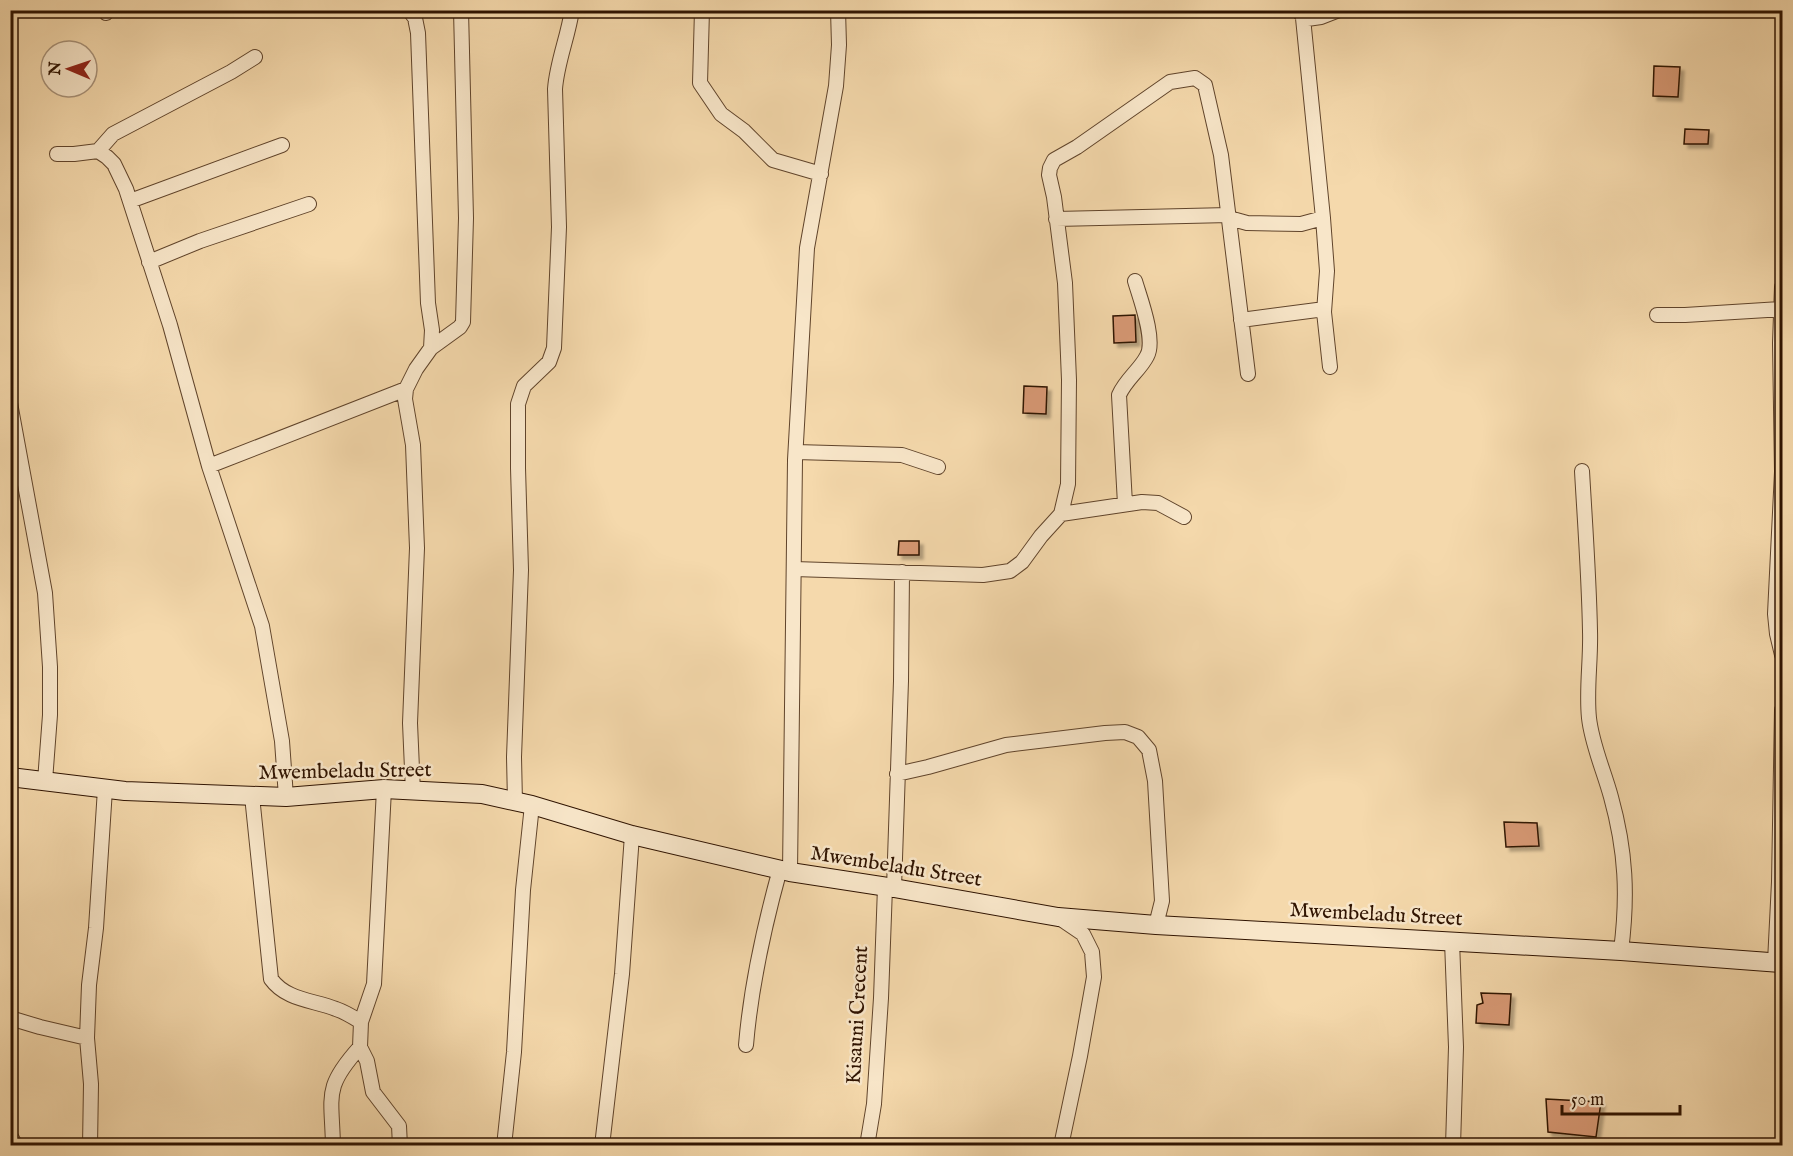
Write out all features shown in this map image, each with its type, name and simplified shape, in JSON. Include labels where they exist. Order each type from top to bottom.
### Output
[{"type":"street","points":[[409,10],[415,18],[418,33],[431,348]]},
{"type":"street","points":[[413,792],[410,723],[417,548],[413,446],[405,399],[406,389],[416,369],[431,348],[460,327],[464,314],[466,218],[461,10]]},
{"type":"street","points":[[504,1146],[514,1052],[523,890],[524,803],[514,757],[521,570],[518,404],[524,386],[549,362],[554,348],[559,227],[555,89],[557,70],[568,37],[572,10]]},
{"type":"street","points":[[702,10],[700,82],[721,114],[744,131],[773,160],[820,174]]},
{"type":"street","points":[[746,1045],[753,983],[770,904],[785,871],[796,453],[807,249],[836,86],[839,45],[838,10]]},
{"type":"street","points":[[1330,367],[1324,312],[1326,271],[1323,218],[1300,14],[1313,19],[1339,10]]},
{"type":"street","points":[[98,151],[113,134],[255,57]]},
{"type":"street","points":[[794,569],[983,575],[1010,571],[1031,552],[1041,536],[1061,514],[1068,484],[1069,380],[1065,283],[1049,175],[1054,160],[1077,147],[1170,82],[1195,78],[1205,85],[1221,155],[1248,374]]},
{"type":"street","points":[[130,201],[282,146]]},
{"type":"street","points":[[57,154],[98,151],[114,164],[130,201],[170,325],[209,466],[262,626],[282,741],[286,797]]},
{"type":"street","points":[[150,262],[200,241],[309,204]]},
{"type":"street","points":[[1056,219],[1229,217],[1247,223],[1301,224],[1323,218]]},
{"type":"street","points":[[1125,504],[1119,395],[1123,384],[1148,356],[1150,348],[1144,310],[1135,281]]},
{"type":"street","points":[[1782,287],[1781,524],[1775,614],[1782,655]]},
{"type":"street","points":[[1657,315],[1782,309]]},
{"type":"street","points":[[1241,320],[1317,310],[1324,312]]},
{"type":"street","points":[[209,466],[406,389]]},
{"type":"street","points":[[10,403],[45,593],[50,667],[50,715],[45,781]]},
{"type":"street","points":[[796,453],[902,455],[938,467]]},
{"type":"street","points":[[1582,471],[1589,597],[1589,719],[1622,837],[1625,918],[1621,951]]},
{"type":"street","points":[[1061,514],[1142,501],[1158,503],[1184,517]]},
{"type":"street","name":"Kisauni Crecent","points":[[867,1146],[874,1104],[897,774],[902,572]]},
{"type":"street","points":[[1779,962],[1782,710]]},
{"type":"street","points":[[897,774],[1006,745],[1105,733],[1125,732],[1138,737],[1149,750],[1155,781],[1162,901],[1156,925]]},
{"type":"street","name":"Mwembeladu Street","points":[[10,777],[125,791],[252,796],[286,797],[384,789],[482,794],[524,803],[632,835],[785,871],[1058,917],[1156,925],[1779,962]]},
{"type":"street","points":[[90,1146],[91,1084],[87,1038],[89,985],[96,928],[105,789]]},
{"type":"street","points":[[384,789],[374,984],[361,1022],[360,1047],[367,1061],[374,1092],[399,1126],[400,1146]]},
{"type":"street","points":[[252,796],[271,979],[277,987],[289,994],[334,1008],[361,1022]]},
{"type":"street","points":[[602,1146],[622,974],[632,835]]},
{"type":"street","points":[[1058,917],[1083,934],[1092,952],[1094,977],[1080,1056],[1060,1146]]},
{"type":"street","points":[[1452,941],[1456,1047],[1453,1146]]},
{"type":"street","points":[[10,1018],[87,1038]]},
{"type":"street","points":[[333,1146],[330,1106],[332,1088],[341,1068],[360,1047]]},
{"type":"street","points":[[10,1135],[16,1146]]},
{"type":"building","points":[[1654,66],[1680,67],[1678,97],[1653,96]]},
{"type":"building","points":[[1685,129],[1709,130],[1708,144],[1684,144]]},
{"type":"building","points":[[1135,315],[1136,342],[1114,343],[1113,316]]},
{"type":"building","points":[[1024,386],[1047,387],[1046,414],[1023,413]]},
{"type":"building","points":[[899,541],[919,541],[919,555],[898,555]]},
{"type":"building","points":[[1504,822],[1537,823],[1539,846],[1506,847]]},
{"type":"building","points":[[1481,993],[1511,994],[1509,1025],[1476,1023],[1477,1005],[1483,1003]]},
{"type":"building","points":[[1546,1099],[1601,1102],[1596,1137],[1548,1132]]}]
